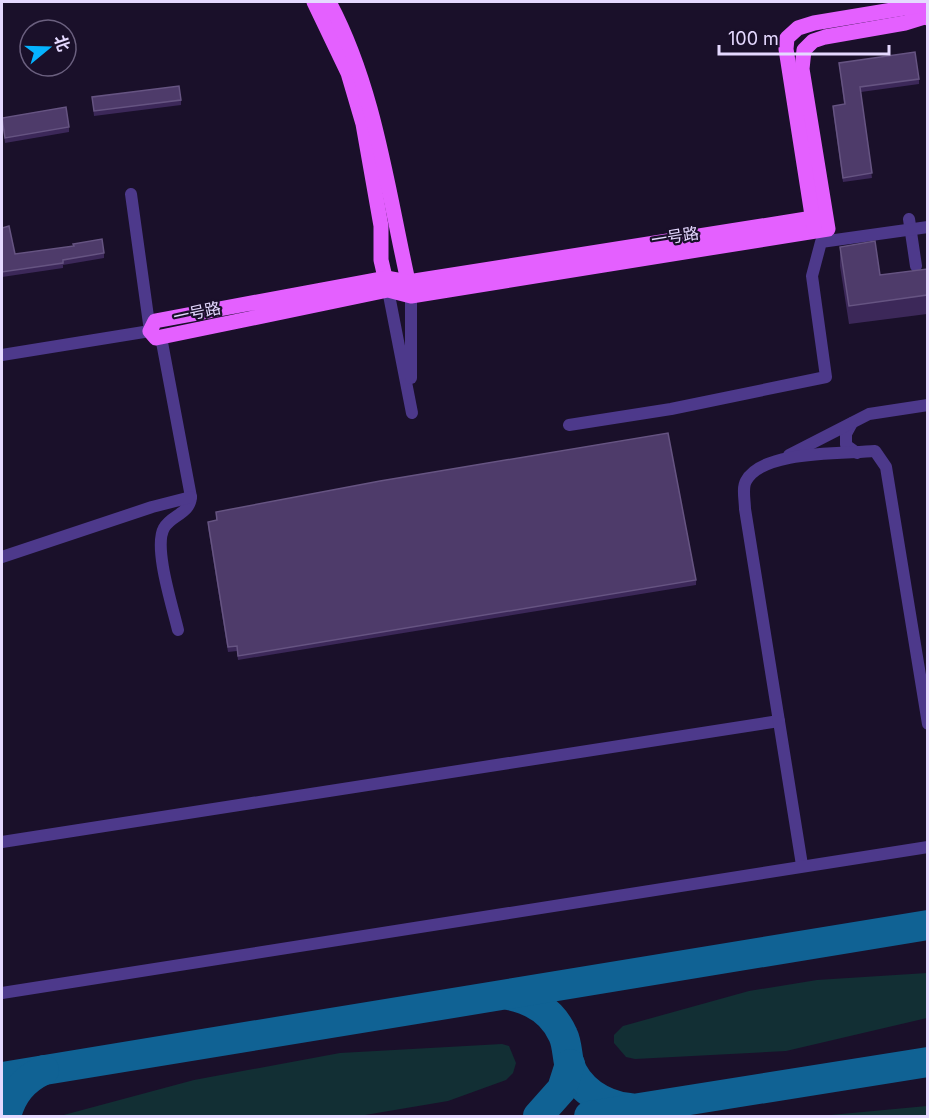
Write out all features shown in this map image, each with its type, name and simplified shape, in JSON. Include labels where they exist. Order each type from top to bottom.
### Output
[{"type":"main road","points":[[314,2],[348,73],[363,124],[381,226],[381,260],[387,284]]},
{"type":"main road","points":[[329,2],[339,19],[368,100],[410,289]]},
{"type":"main road","points":[[926,3],[927,17],[825,37],[813,41],[804,50],[802,69],[820,224],[786,49],[787,38],[798,28],[814,23],[926,3]]},
{"type":"main road","name":"一号路","points":[[156,334],[387,284],[410,289],[820,224]]},
{"type":"street","points":[[131,194],[156,334],[191,497],[188,507],[165,526],[160,541],[178,630]]},
{"type":"street","points":[[569,424],[671,409],[826,377],[812,276],[821,242],[910,224],[927,228]]},
{"type":"street","points":[[910,224],[916,266]]},
{"type":"street","points":[[387,284],[412,413],[410,289]]},
{"type":"street","points":[[2,355],[156,334]]},
{"type":"street","points":[[802,865],[745,509],[744,483],[755,469],[870,414],[927,405]]},
{"type":"street","points":[[852,423],[846,434],[846,445],[857,453]]},
{"type":"street","points":[[782,458],[875,451],[886,467],[927,724]]},
{"type":"street","points":[[2,557],[152,507],[191,497]]},
{"type":"street","points":[[2,842],[779,721]]},
{"type":"street","points":[[2,993],[927,847]]},
{"type":"green space","points":[[927,973],[927,1018],[786,1051],[635,1059],[626,1057],[614,1043],[614,1035],[623,1026],[749,991],[817,980]]},
{"type":"green space","points":[[502,1044],[509,1046],[516,1063],[513,1073],[506,1080],[448,1101],[359,1116],[60,1116],[194,1080],[340,1053]]},
{"type":"green space","points":[[927,1106],[927,1116],[820,1116]]},
{"type":"building","points":[[915,52],[919,79],[860,87],[872,173],[843,178],[833,106],[845,104],[839,63]]},
{"type":"building","points":[[179,86],[181,100],[94,111],[92,97]]},
{"type":"building","points":[[66,107],[69,127],[5,138],[2,118]]},
{"type":"building","points":[[9,226],[15,254],[74,246],[73,244],[102,239],[104,253],[63,260],[63,263],[2,272],[2,228]]},
{"type":"building","points":[[875,241],[880,275],[927,269],[927,295],[849,306],[840,247]]},
{"type":"building","points":[[668,433],[696,580],[238,656],[237,646],[228,647],[208,522],[217,520],[216,512],[380,481]]},
{"type":"taxiway","points":[[2,1077],[928,925]]},
{"type":"taxiway","points":[[509,995],[534,1004],[554,1020],[564,1038],[573,1072],[585,1088],[601,1099],[629,1108]]},
{"type":"taxiway","points":[[589,1116],[928,1062]]},
{"type":"taxiway","points":[[538,1116],[562,1089],[570,1064]]},
{"type":"taxiway","points":[[6,1116],[19,1088],[44,1070]]}]
